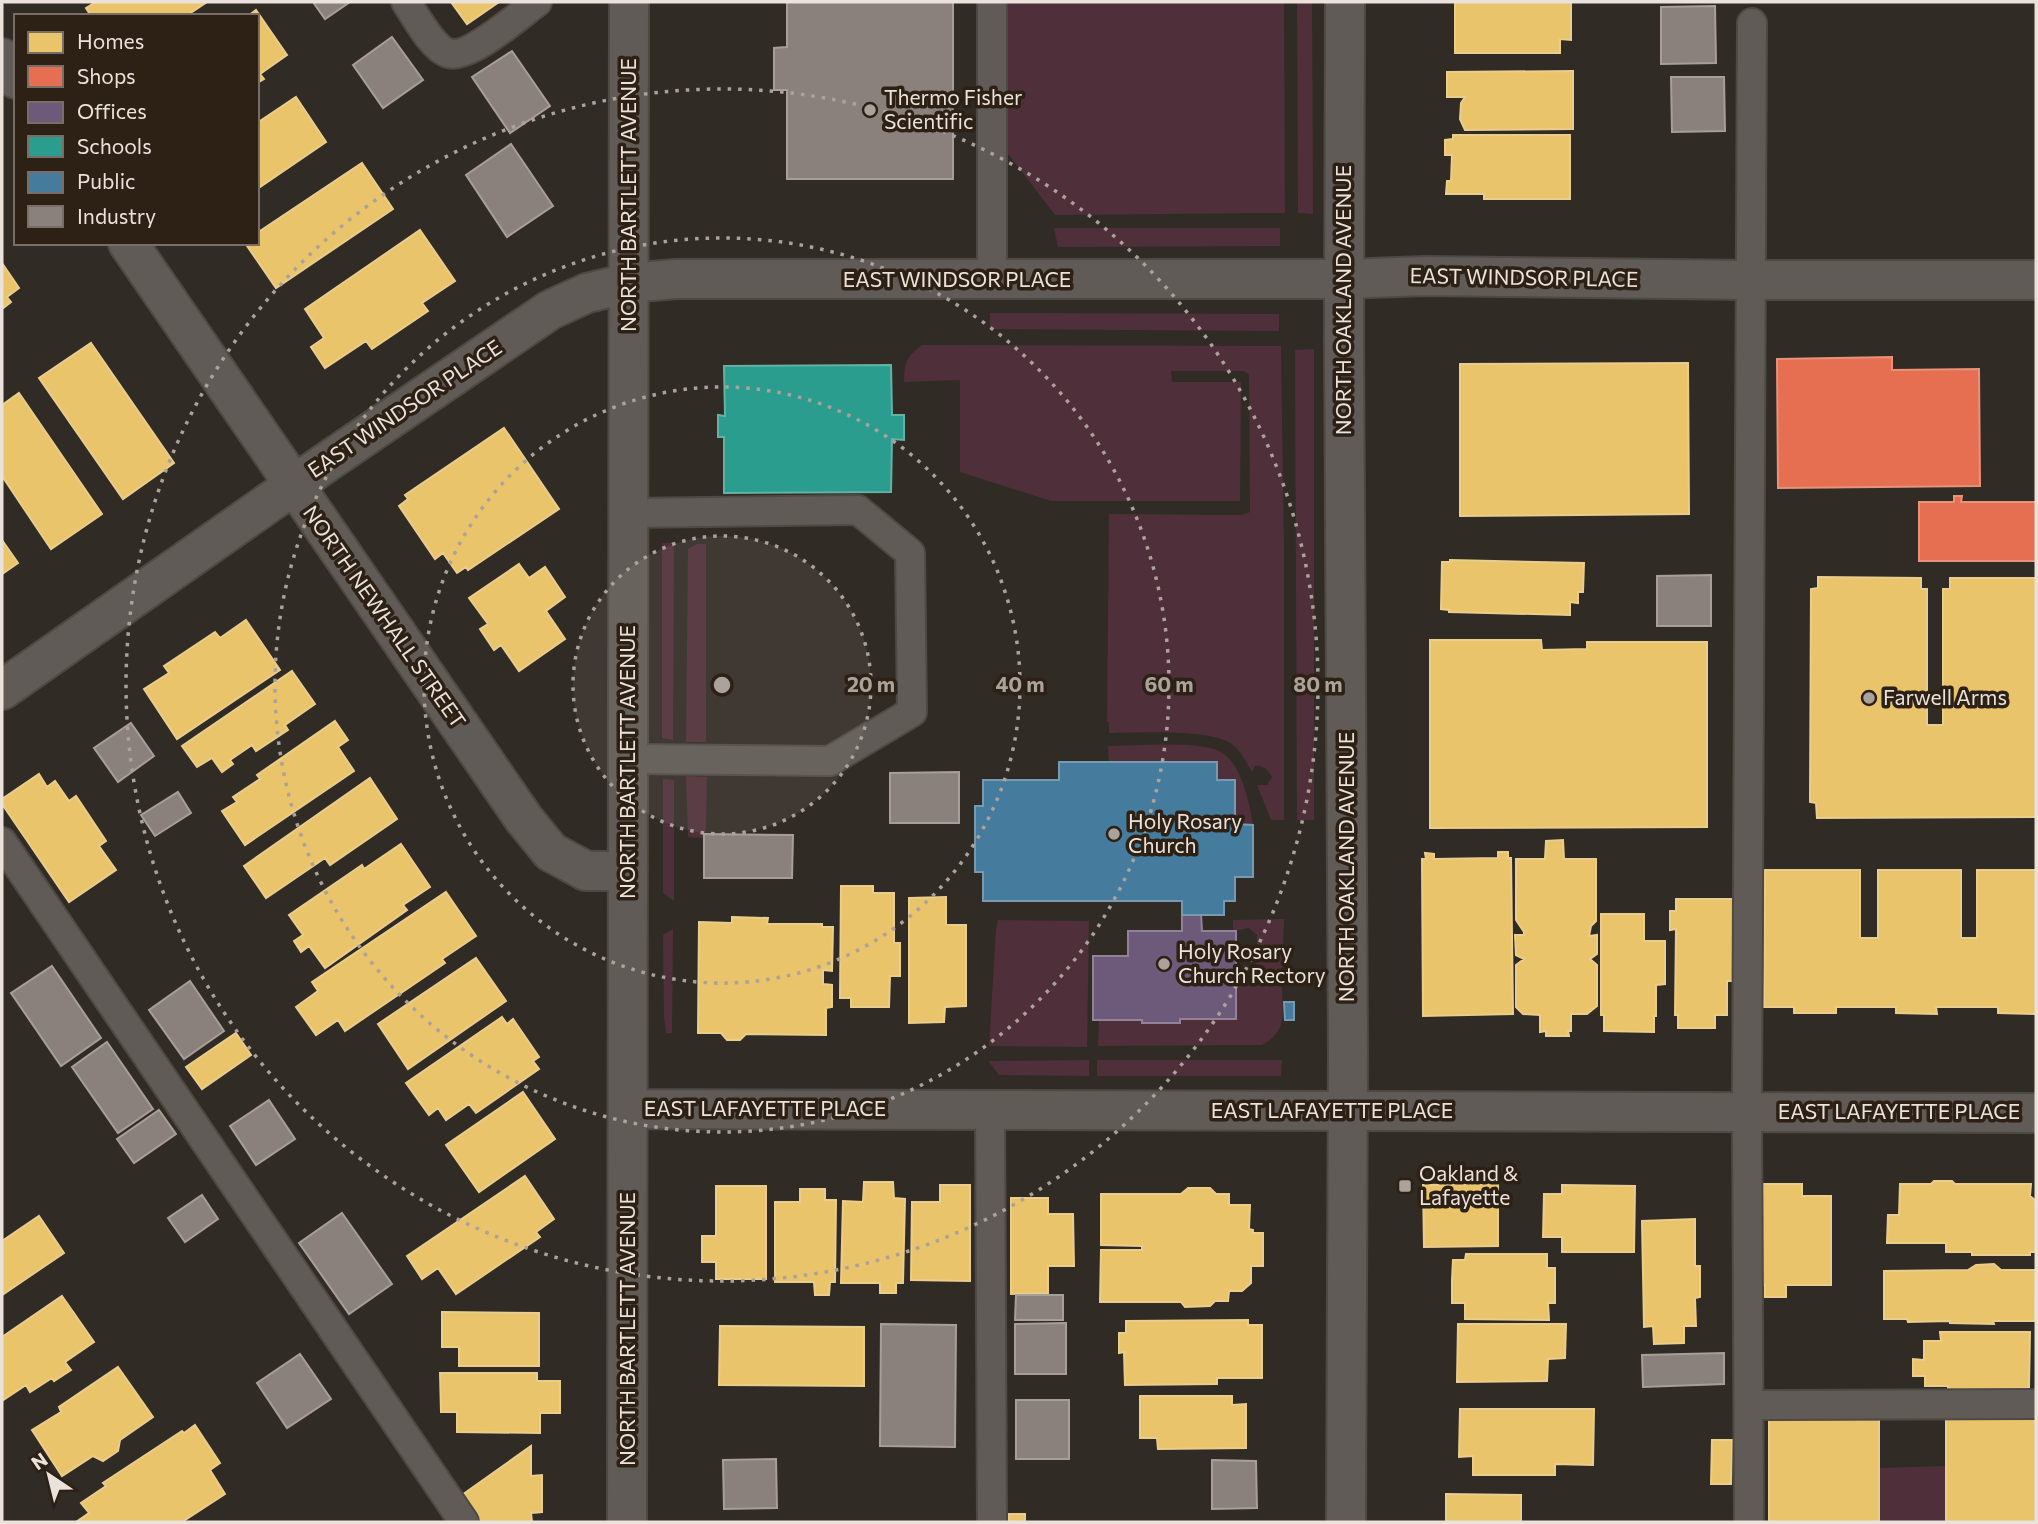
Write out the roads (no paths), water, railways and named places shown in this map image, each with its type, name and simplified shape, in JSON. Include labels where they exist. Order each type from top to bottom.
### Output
[{"type":"street","name":"NORTH BARTLETT AVENUE","points":[[627,1522],[629,2]]},
{"type":"street","name":"NORTH OAKLAND AVENUE","points":[[1345,2],[1343,279],[1348,1111],[1346,1522]]},
{"type":"street","points":[[2,58],[14,76]]},
{"type":"street","name":"NORTH NEWHALL STREET","points":[[129,245],[524,819],[551,852],[586,871],[628,871]]},
{"type":"street","name":"EAST WINDSOR PLACE","points":[[2,690],[293,485],[550,310],[587,293],[629,283],[676,279],[1343,279],[1425,276],[2036,280]]},
{"type":"street","name":"EAST LAFAYETTE PLACE","points":[[628,1110],[2036,1113]]},
{"type":"lane","points":[[406,2],[437,45],[448,53],[461,53],[479,44],[537,2]]},
{"type":"lane","points":[[992,2],[992,280]]},
{"type":"lane","points":[[1749,1522],[1747,1112],[1752,23]]},
{"type":"lane","points":[[628,759],[830,761],[912,712],[910,553],[858,510],[629,513]]},
{"type":"lane","points":[[2,842],[464,1522]]},
{"type":"lane","points":[[990,1110],[992,1522]]},
{"type":"lane","points":[[1750,1405],[2036,1404]]},
{"type":"place","name":"Thermo Fisher Scientific","points":[[870,110]]},
{"type":"place","name":"Farwell Arms","points":[[1869,698]]},
{"type":"place","name":"Holy Rosary Church","points":[[1114,834]]},
{"type":"place","name":"Holy Rosary Church Rectory","points":[[1164,964]]},
{"type":"place","name":"Oakland & Lafayette","points":[[1405,1186]]}]
